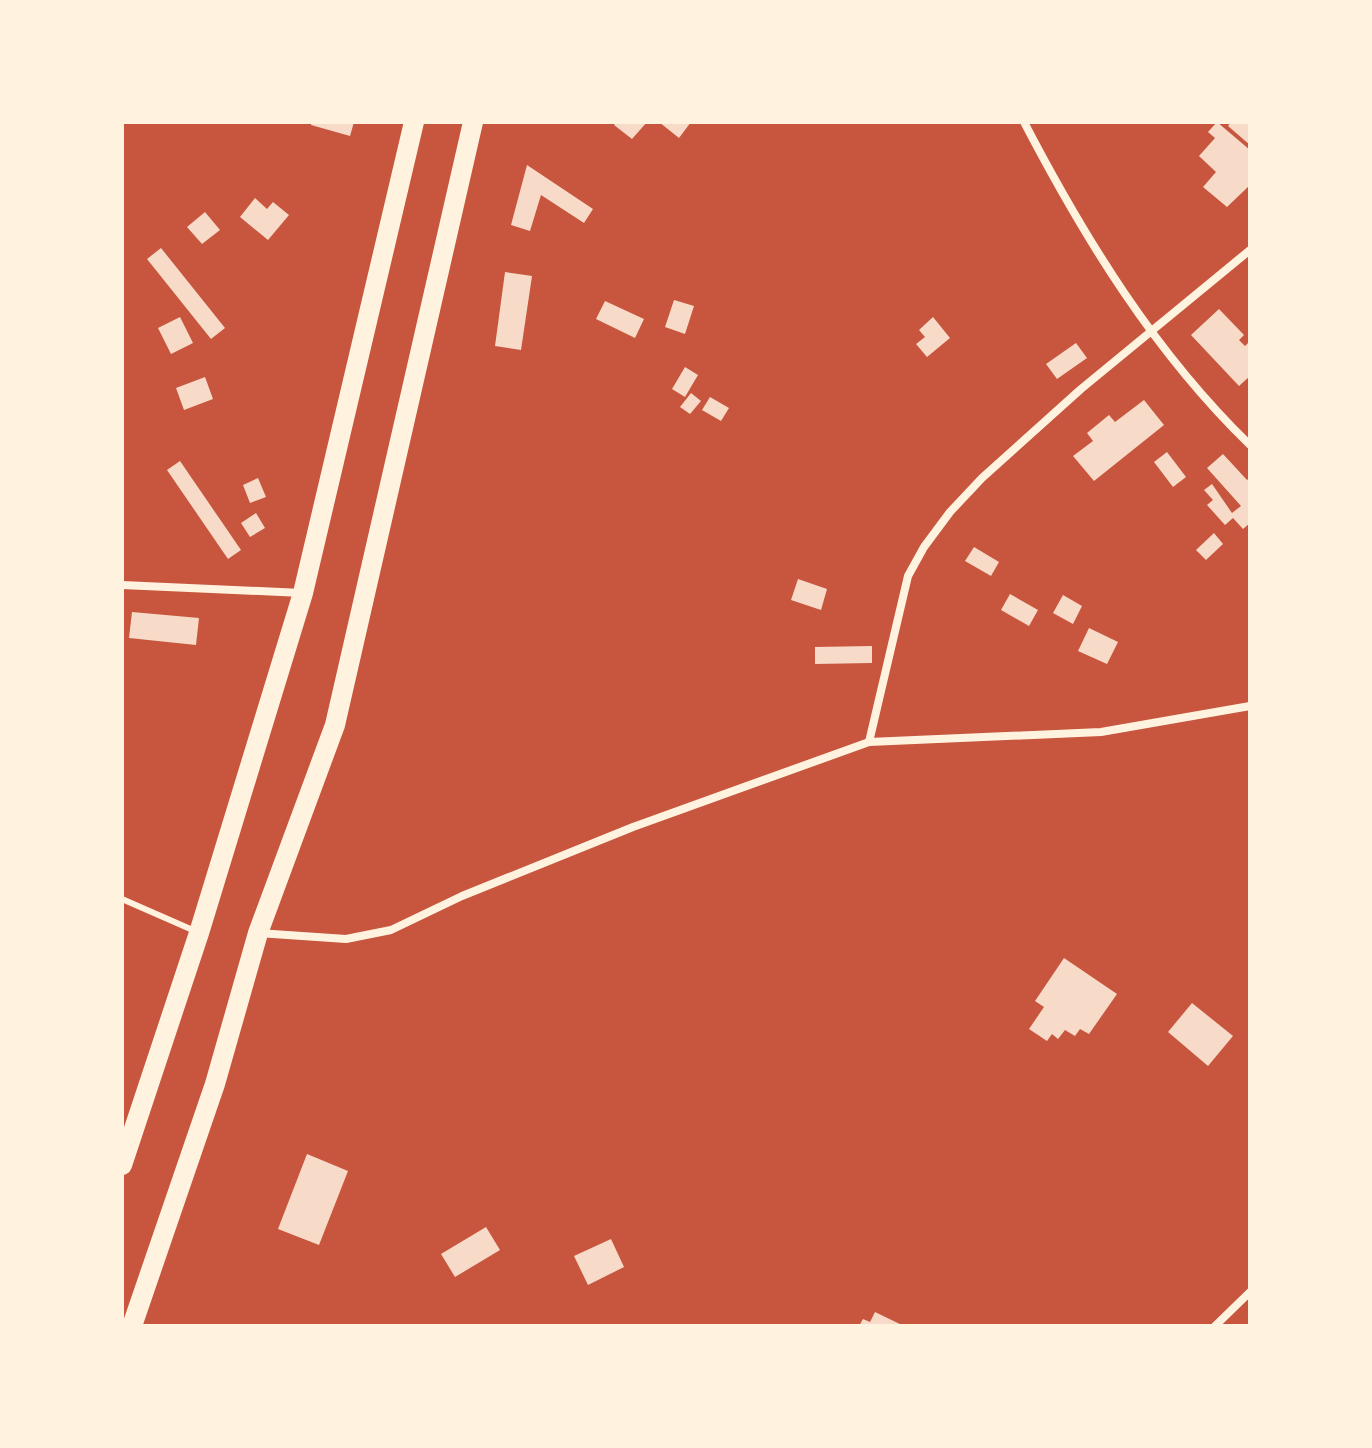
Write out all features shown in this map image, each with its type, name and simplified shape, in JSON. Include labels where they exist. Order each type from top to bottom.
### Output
[{"type":"highway","points":[[122,1165],[199,933],[303,593],[414,122]]},
{"type":"highway","points":[[132,1326],[215,1084],[258,933],[335,725],[473,122]]},
{"type":"street","points":[[1024,122],[1050,172],[1149,333],[1212,408],[1250,445]]},
{"type":"street","points":[[869,742],[908,576],[924,547],[982,478],[1250,250]]},
{"type":"street","points":[[122,585],[303,593]]},
{"type":"street","points":[[258,933],[346,939],[391,930],[462,896],[633,827],[869,742],[1101,732],[1250,706]]},
{"type":"street","points":[[1215,1326],[1250,1292]]},
{"type":"lane","points":[[122,899],[199,933]]},
{"type":"building","points":[[312,122],[354,122],[350,136],[311,125]]},
{"type":"building","points":[[617,122],[647,122],[632,139],[614,125]]},
{"type":"building","points":[[659,122],[691,122],[679,138]]},
{"type":"building","points":[[1217,122],[1250,150],[1250,185],[1227,207],[1203,187],[1216,172],[1199,156],[1215,138],[1208,132]]},
{"type":"building","points":[[1231,122],[1250,122],[1250,145],[1228,126]]},
{"type":"building","points":[[527,165],[593,209],[584,223],[541,195],[530,231],[511,225]]},
{"type":"building","points":[[255,198],[267,209],[273,202],[289,215],[268,240],[240,217]]},
{"type":"building","points":[[205,212],[220,230],[202,244],[187,227]]},
{"type":"building","points":[[161,248],[225,328],[211,339],[147,259]]},
{"type":"building","points":[[505,272],[532,276],[521,350],[495,346]]},
{"type":"building","points":[[674,300],[694,306],[685,334],[665,327]]},
{"type":"building","points":[[605,301],[644,319],[635,338],[596,319]]},
{"type":"building","points":[[1219,309],[1244,335],[1239,340],[1245,346],[1250,341],[1250,376],[1239,386],[1191,335]]},
{"type":"building","points":[[180,317],[193,343],[171,354],[158,328]]},
{"type":"building","points":[[933,317],[950,338],[927,357],[916,344],[925,337],[919,330]]},
{"type":"building","points":[[1076,343],[1087,358],[1057,379],[1046,364]]},
{"type":"building","points":[[685,367],[698,375],[685,397],[672,389]]},
{"type":"building","points":[[205,377],[213,399],[184,410],[176,388]]},
{"type":"building","points":[[691,393],[701,401],[690,414],[680,407]]},
{"type":"building","points":[[710,397],[729,408],[721,421],[702,410]]},
{"type":"building","points":[[1144,400],[1164,425],[1094,481],[1073,456],[1093,441],[1087,433],[1109,415],[1115,422]]},
{"type":"building","points":[[1167,452],[1186,477],[1173,487],[1154,462]]},
{"type":"building","points":[[1223,454],[1247,480],[1250,477],[1250,523],[1243,529],[1233,518],[1225,525],[1207,505],[1213,500],[1204,490],[1212,484],[1232,513],[1241,506],[1207,468]]},
{"type":"building","points":[[180,461],[241,550],[228,559],[167,470]]},
{"type":"building","points":[[258,478],[266,497],[250,503],[243,485]]},
{"type":"building","points":[[256,513],[265,528],[250,537],[241,523]]},
{"type":"building","points":[[1214,533],[1223,544],[1206,560],[1196,550]]},
{"type":"building","points":[[974,547],[999,562],[991,576],[965,561]]},
{"type":"building","points":[[798,579],[827,589],[821,610],[791,600]]},
{"type":"building","points":[[1010,594],[1038,610],[1029,626],[1001,610]]},
{"type":"building","points":[[1063,595],[1082,606],[1073,624],[1053,613]]},
{"type":"building","points":[[132,612],[199,618],[196,645],[129,638]]},
{"type":"building","points":[[1089,628],[1118,642],[1107,664],[1078,651]]},
{"type":"building","points":[[872,646],[872,663],[815,664],[815,647]]},
{"type":"building","points":[[1064,958],[1117,994],[1089,1034],[1080,1029],[1075,1036],[1065,1030],[1058,1039],[1052,1034],[1047,1041],[1029,1029],[1044,1007],[1035,1001]]},
{"type":"building","points":[[1192,1003],[1233,1036],[1208,1066],[1168,1032]]},
{"type":"building","points":[[307,1154],[348,1171],[319,1245],[278,1229]]},
{"type":"building","points":[[486,1227],[500,1250],[455,1277],[441,1254]]},
{"type":"building","points":[[611,1239],[624,1267],[588,1285],[574,1256]]},
{"type":"building","points":[[875,1312],[904,1326],[859,1326],[863,1319],[870,1322]]}]
